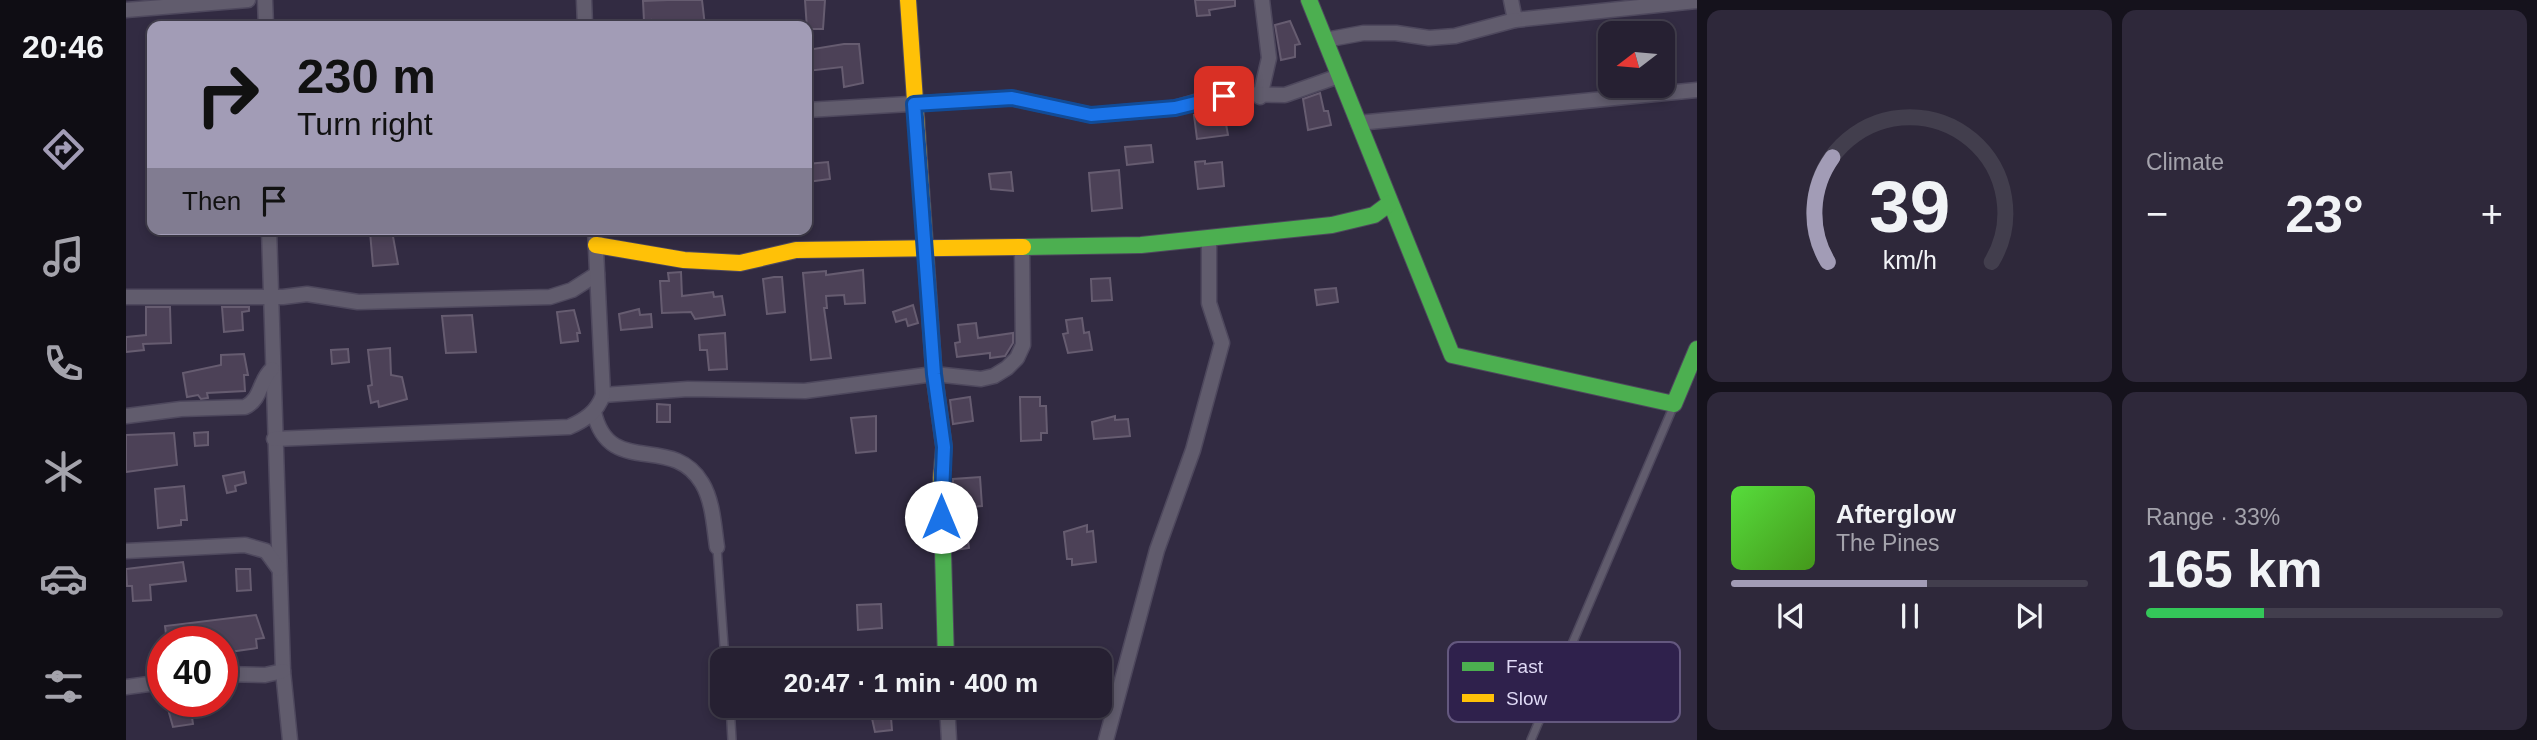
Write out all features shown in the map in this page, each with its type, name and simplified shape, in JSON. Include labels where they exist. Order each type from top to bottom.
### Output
[{"type":"street","points":[[126,10],[248,0]]},
{"type":"street","points":[[265,0],[266,21]]},
{"type":"street","points":[[584,0],[585,21]]},
{"type":"street","points":[[908,0],[934,374],[944,447],[940,490],[946,648]]},
{"type":"street","points":[[1260,97],[1269,58],[1262,0]]},
{"type":"street","points":[[1309,0],[1452,355],[1674,404],[1697,349]]},
{"type":"street","points":[[1511,0],[1515,20]]},
{"type":"street","points":[[1325,40],[1363,33],[1396,33],[1429,38],[1455,36],[1515,20],[1697,1]]},
{"type":"street","points":[[812,110],[1012,98],[1091,115],[1175,108],[1209,98],[1239,94],[1260,97],[1285,95],[1339,76]]},
{"type":"street","points":[[1358,123],[1697,90]]},
{"type":"street","points":[[274,439],[569,427],[593,412],[603,395],[595,237],[684,260],[740,263],[796,250],[905,250],[925,246],[1086,248],[1209,240],[1332,225],[1374,215],[1390,203]]},
{"type":"street","points":[[269,235],[279,569],[290,740]]},
{"type":"street","points":[[1107,740],[1157,550],[1192,450],[1222,343],[1209,303],[1209,240]]},
{"type":"street","points":[[603,395],[688,389],[804,391],[934,374],[981,379],[995,376],[1017,358],[1024,328],[1022,248]]},
{"type":"street","points":[[126,297],[270,295],[283,298],[317,295],[358,302],[550,297],[565,293],[597,274]]},
{"type":"street","points":[[126,416],[181,409],[245,407],[259,394],[263,379],[272,369]]},
{"type":"street","points":[[593,412],[600,434],[612,446],[674,460],[695,474],[708,495],[717,547]]},
{"type":"street","points":[[126,551],[245,545],[266,551],[279,569]]},
{"type":"street","points":[[238,674],[265,675],[284,671]]},
{"type":"street","points":[[126,687],[147,684]]},
{"type":"street","points":[[948,718],[949,740]]},
{"type":"lane","points":[[1573,642],[1674,404]]},
{"type":"lane","points":[[717,547],[724,648]]},
{"type":"lane","points":[[731,718],[732,740]]},
{"type":"lane","points":[[1531,740],[1539,722]]},
{"type":"building","points":[[702,0],[704,21],[644,21],[643,1]]},
{"type":"building","points":[[805,0],[825,0],[823,29],[812,29],[812,21],[806,21]]},
{"type":"building","points":[[1195,0],[1235,0],[1235,6],[1209,10],[1210,15],[1197,16]]},
{"type":"building","points":[[1290,21],[1300,44],[1295,45],[1295,57],[1281,60],[1275,25]]},
{"type":"building","points":[[859,44],[863,83],[844,87],[842,67],[812,70],[812,49]]},
{"type":"building","points":[[1320,93],[1331,125],[1308,130],[1303,99]]},
{"type":"building","points":[[1224,113],[1228,135],[1197,139],[1194,115]]},
{"type":"building","points":[[1151,145],[1153,162],[1127,165],[1125,147]]},
{"type":"building","points":[[1205,161],[1205,164],[1222,162],[1224,186],[1198,189],[1195,162]]},
{"type":"building","points":[[828,162],[830,179],[812,181],[812,164]]},
{"type":"building","points":[[1119,170],[1122,208],[1092,211],[1089,173]]},
{"type":"building","points":[[1011,172],[1013,191],[991,189],[989,174]]},
{"type":"building","points":[[370,235],[393,235],[398,264],[373,266]]},
{"type":"building","points":[[863,270],[865,303],[845,304],[844,295],[826,296],[827,308],[824,308],[831,358],[811,360],[803,273],[826,271],[826,275]]},
{"type":"building","points":[[681,272],[682,296],[713,292],[714,297],[722,296],[725,315],[695,319],[691,312],[662,313],[660,281],[669,281],[668,273]]},
{"type":"building","points":[[782,277],[785,312],[767,314],[763,279]]},
{"type":"building","points":[[1110,278],[1112,300],[1092,301],[1091,279]]},
{"type":"building","points":[[1336,288],[1338,302],[1317,305],[1315,290]]},
{"type":"building","points":[[913,305],[918,323],[908,326],[906,319],[896,322],[893,312]]},
{"type":"building","points":[[146,307],[170,307],[171,343],[143,344],[144,350],[126,352],[126,337],[146,335]]},
{"type":"building","points":[[222,307],[249,307],[249,311],[242,312],[243,330],[224,332]]},
{"type":"building","points":[[639,309],[640,315],[651,314],[652,327],[621,330],[619,314]]},
{"type":"building","points":[[574,310],[580,333],[577,333],[578,341],[561,343],[557,312]]},
{"type":"building","points":[[472,315],[476,352],[446,353],[442,316]]},
{"type":"building","points":[[1082,318],[1084,333],[1089,332],[1092,350],[1068,353],[1063,334],[1068,333],[1066,320]]},
{"type":"building","points":[[976,323],[978,338],[1013,333],[1013,343],[1005,356],[990,358],[990,353],[957,357],[955,343],[960,342],[958,325]]},
{"type":"building","points":[[725,333],[727,369],[709,370],[707,350],[700,350],[699,335]]},
{"type":"building","points":[[390,348],[391,375],[402,377],[407,399],[379,407],[378,401],[371,403],[368,350]]},
{"type":"building","points":[[348,349],[349,362],[332,364],[331,350]]},
{"type":"building","points":[[244,354],[248,375],[244,375],[245,391],[207,393],[208,398],[201,399],[198,395],[187,397],[183,373],[221,365],[221,355]]},
{"type":"building","points":[[970,397],[973,421],[953,424],[950,400]]},
{"type":"building","points":[[1020,397],[1040,397],[1040,406],[1046,406],[1047,433],[1041,433],[1041,440],[1021,441]]},
{"type":"building","points":[[657,404],[670,405],[670,422],[657,422]]},
{"type":"building","points":[[876,416],[876,451],[856,453],[851,418]]},
{"type":"building","points":[[1115,416],[1115,420],[1128,419],[1130,436],[1094,439],[1092,422]]},
{"type":"building","points":[[208,432],[208,445],[195,446],[194,433]]},
{"type":"building","points":[[174,433],[177,465],[126,472],[126,435]]},
{"type":"building","points":[[244,472],[246,483],[235,486],[236,491],[227,493],[223,476]]},
{"type":"building","points":[[980,477],[982,506],[970,507],[969,500],[953,501],[953,479]]},
{"type":"building","points":[[184,486],[187,520],[181,520],[181,525],[158,528],[155,489]]},
{"type":"building","points":[[1087,525],[1087,532],[1093,531],[1096,562],[1072,565],[1072,559],[1067,559],[1064,532]]},
{"type":"building","points":[[967,532],[969,548],[954,550],[954,534]]},
{"type":"building","points":[[183,562],[186,581],[150,585],[151,600],[133,601],[132,586],[127,586],[126,569]]},
{"type":"building","points":[[236,569],[250,569],[251,590],[237,591]]},
{"type":"building","points":[[881,604],[882,628],[858,630],[857,605]]},
{"type":"building","points":[[256,615],[264,638],[256,639],[257,648],[238,651],[238,626],[165,626]]},
{"type":"building","points":[[170,717],[192,717],[193,724],[173,727]]},
{"type":"building","points":[[872,718],[891,718],[892,730],[875,732]]},
{"type":"traffic: fast","points":[[1309,0],[1452,355],[1674,404],[1697,349]]},
{"type":"traffic: fast","points":[[1023,247],[1141,245],[1332,225],[1374,215],[1390,203]]},
{"type":"traffic: fast","points":[[941,480],[946,648]]},
{"type":"traffic: slow","points":[[908,0],[934,374],[944,447],[941,480]]},
{"type":"traffic: slow","points":[[596,245],[684,260],[740,263],[796,250],[1023,247]]},
{"type":"route","points":[[941,517],[940,490],[944,447],[934,374],[914,104],[1012,98],[1091,115],[1175,108],[1224,96]]}]
